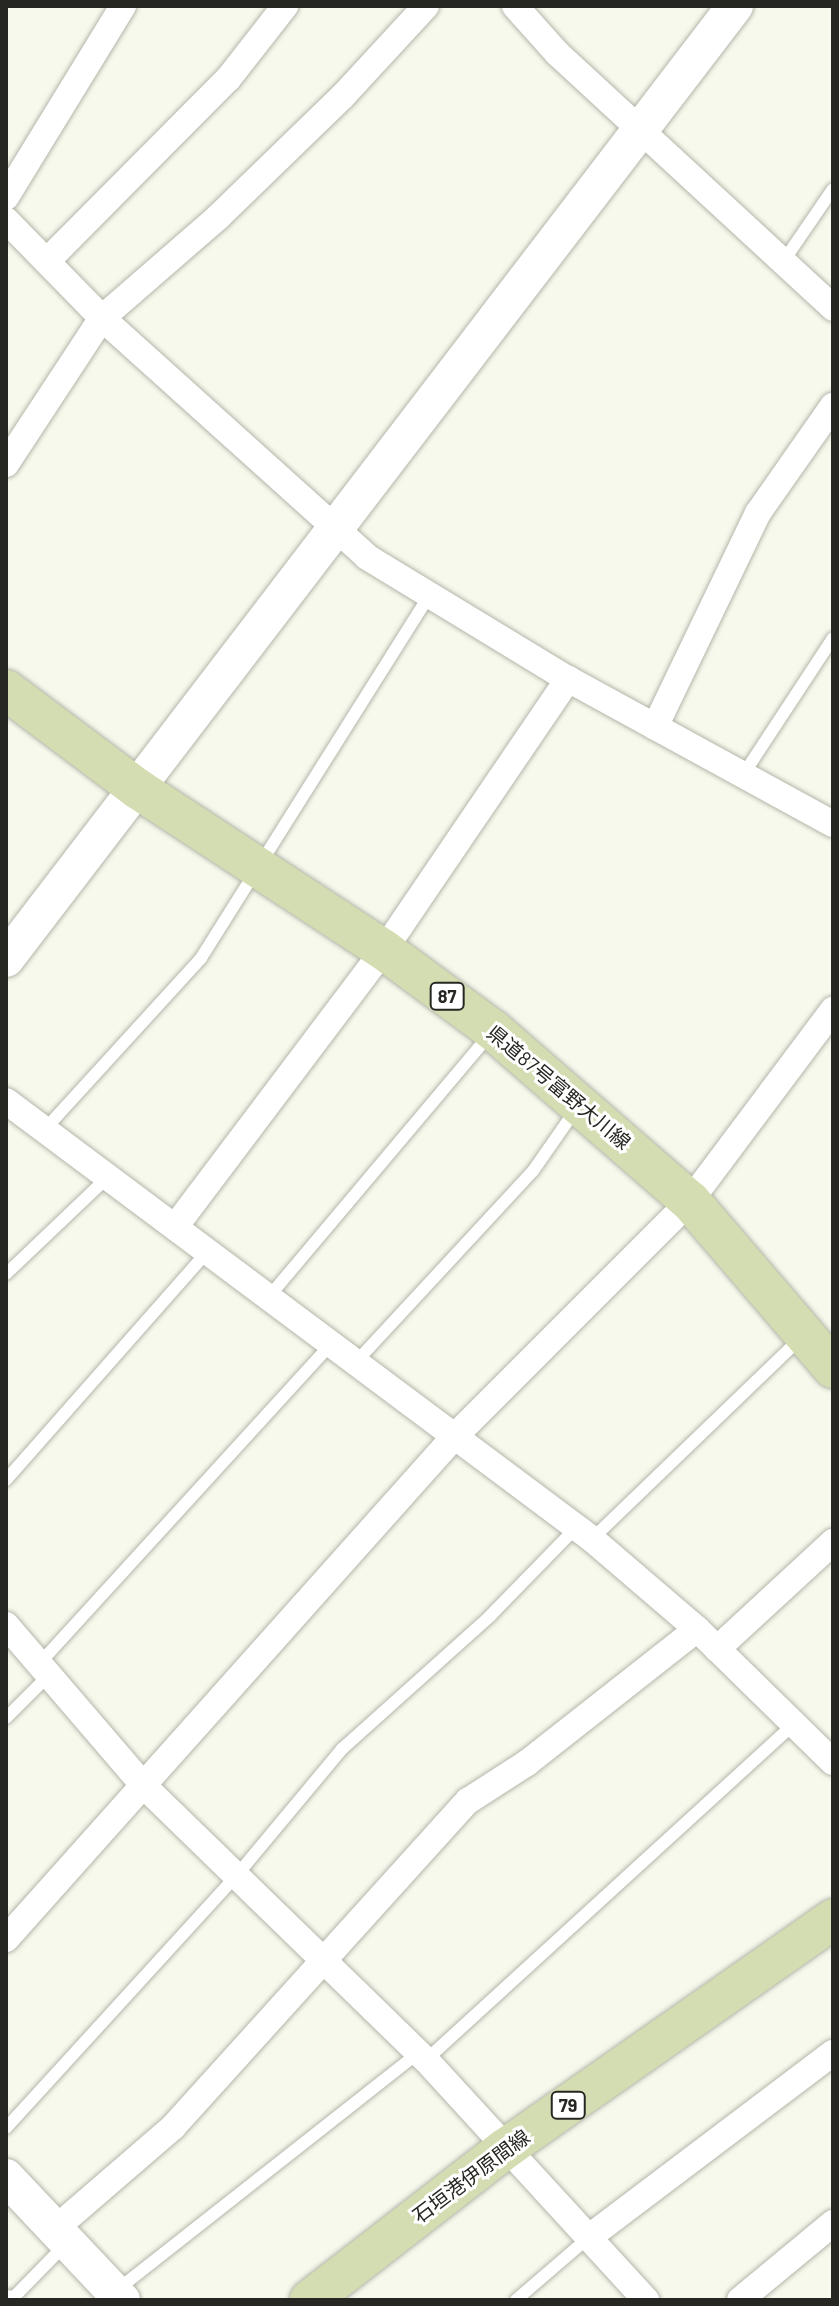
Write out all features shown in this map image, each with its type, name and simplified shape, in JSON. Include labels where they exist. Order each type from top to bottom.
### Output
[{"type":"main road","name":"県道87号富野大川線","points":[[6,690],[138,789],[384,950],[493,1030],[690,1201],[833,1368]]},
{"type":"main road","name":"石垣港伊原間線","points":[[310,2300],[505,2149],[833,1919]]},
{"type":"street","points":[[6,197],[123,6]]},
{"type":"street","points":[[47,261],[228,79],[285,6]]},
{"type":"street","points":[[6,464],[102,318],[240,195],[426,6]]},
{"type":"street","points":[[515,6],[641,130],[833,308]]},
{"type":"street","points":[[6,959],[735,6]]},
{"type":"street","points":[[6,220],[102,318],[367,557],[568,679],[745,772],[832,822]]},
{"type":"street","points":[[655,727],[758,513],[833,406]]},
{"type":"street","points":[[175,1227],[384,950],[568,679]]},
{"type":"street","points":[[6,1939],[453,1438],[690,1201],[833,1010]]},
{"type":"street","points":[[6,1101],[46,1128],[353,1365],[584,1534],[697,1629],[833,1762]]},
{"type":"street","points":[[717,1649],[833,1542]]},
{"type":"street","points":[[6,1625],[42,1671],[144,1786],[422,2057],[646,2300]]},
{"type":"street","points":[[62,2234],[173,2127],[327,1963],[468,1801],[527,1763],[697,1629]]},
{"type":"street","points":[[588,2238],[833,2053]]},
{"type":"street","points":[[6,2177],[118,2296]]},
{"type":"street","points":[[740,2300],[833,2223]]},
{"type":"lane","points":[[783,262],[833,189]]},
{"type":"lane","points":[[46,1128],[201,958],[260,869],[430,594]]},
{"type":"lane","points":[[745,772],[833,638]]},
{"type":"lane","points":[[267,1299],[493,1030]]},
{"type":"lane","points":[[353,1365],[533,1171],[579,1104]]},
{"type":"lane","points":[[6,1274],[109,1176]]},
{"type":"lane","points":[[6,1480],[207,1252]]},
{"type":"lane","points":[[6,2128],[237,1875],[342,1749],[805,1334]]},
{"type":"lane","points":[[6,1718],[42,1671],[330,1345]]},
{"type":"lane","points":[[118,2296],[422,2057],[795,1723]]},
{"type":"lane","points":[[6,2296],[14,2297],[62,2234]]},
{"type":"lane","points":[[516,2300],[588,2238]]}]
